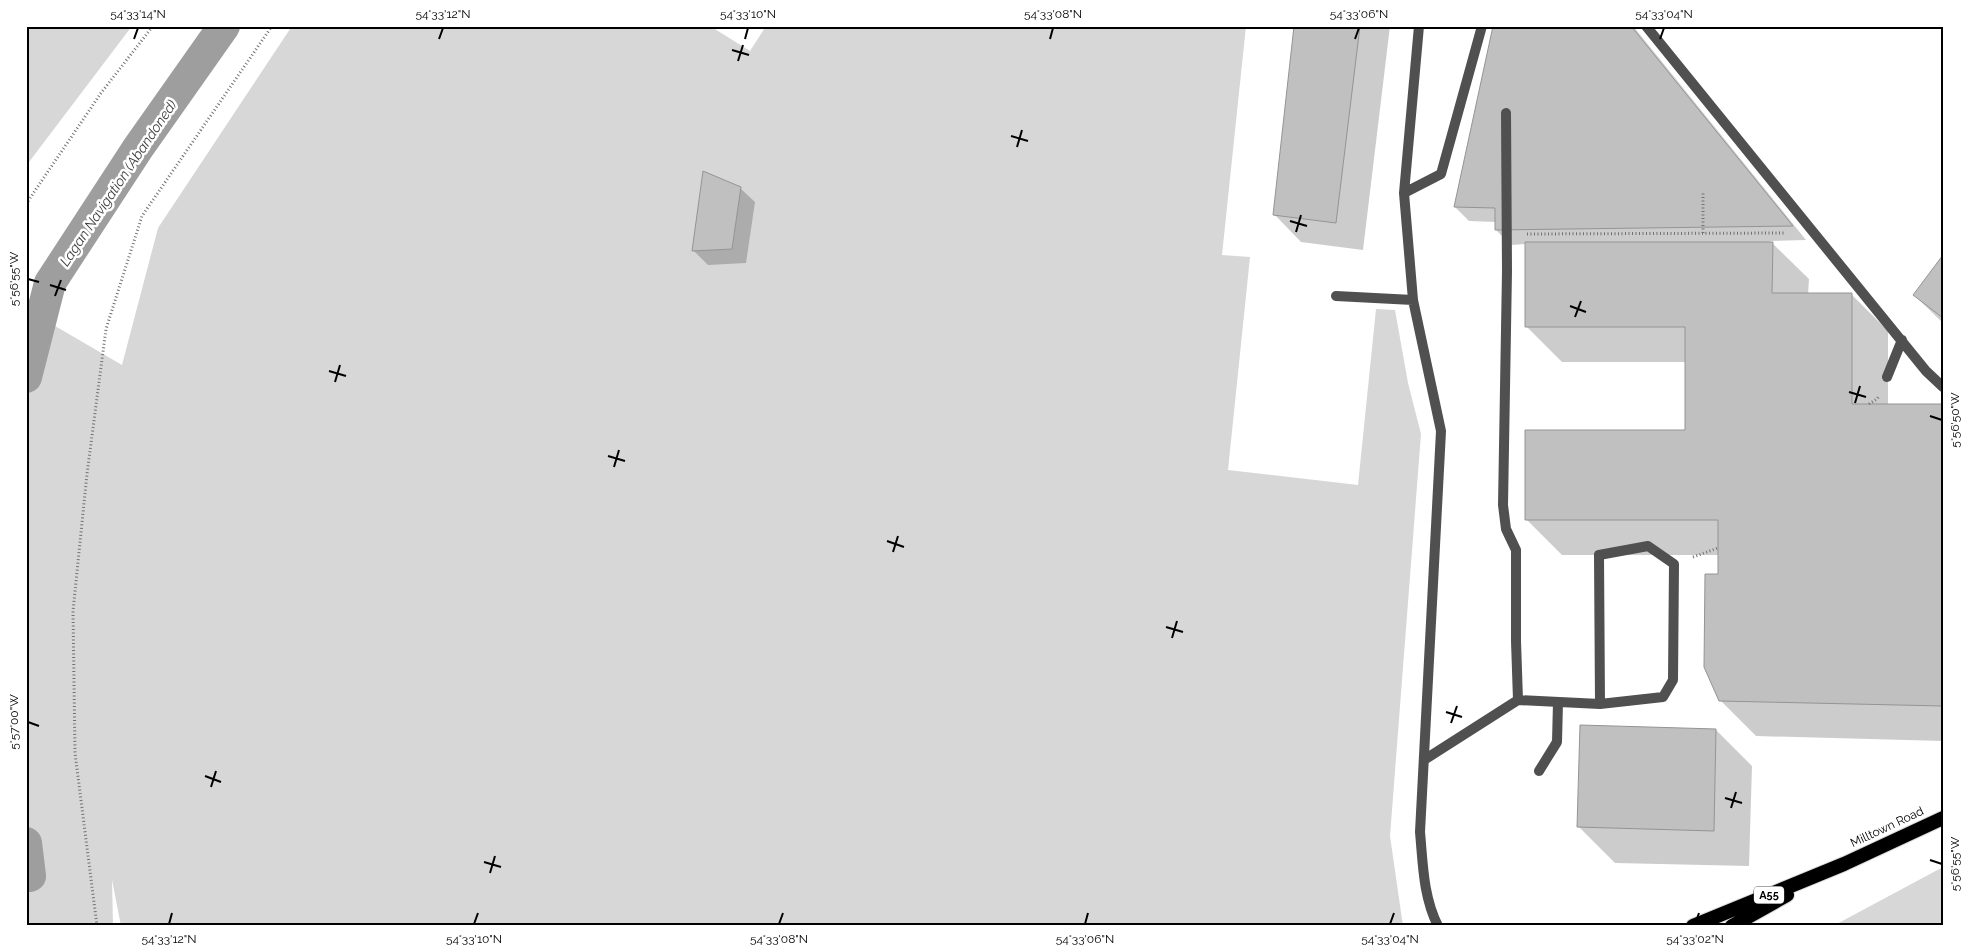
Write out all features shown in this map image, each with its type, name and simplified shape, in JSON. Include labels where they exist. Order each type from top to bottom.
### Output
[{"type":"highway","name":"Milltown Road","points":[[1693,926],[1844,864],[1943,818]]},
{"type":"highway","name":"Milltown Road","points":[[1732,926],[1844,864]]},
{"type":"lane","points":[[1419,26],[1404,193],[1413,300],[1441,431],[1420,832],[1426,894],[1431,912],[1438,926]]},
{"type":"lane","points":[[1404,193],[1441,174],[1482,26]]},
{"type":"lane","points":[[1646,26],[1926,371],[1943,387]]},
{"type":"lane","points":[[1506,113],[1507,234],[1504,505],[1506,529],[1516,550],[1518,700]]},
{"type":"lane","points":[[1336,296],[1413,300]]},
{"type":"lane","points":[[1887,377],[1902,340]]},
{"type":"lane","points":[[1424,760],[1518,700],[1600,704],[1663,697],[1673,680],[1674,564],[1648,546],[1599,555],[1600,704]]},
{"type":"lane","points":[[1539,771],[1557,742],[1558,702]]},
{"type":"path","points":[[26,204],[101,93],[153,26]]},
{"type":"path","points":[[97,926],[75,752],[73,611],[87,474],[106,329],[142,216],[272,26]]},
{"type":"path","points":[[1703,192],[1703,233]]},
{"type":"path","points":[[1507,234],[1814,232]]},
{"type":"shaded area","points":[[26,26],[132,26],[26,166]]},
{"type":"shaded area","points":[[292,26],[710,26],[750,51],[766,26],[1246,26],[1222,255],[1250,257],[1228,470],[1358,485],[1376,309],[1395,310],[1408,383],[1421,434],[1390,836],[1403,926],[121,926],[112,880],[113,926],[26,926],[26,309],[122,365],[158,228]]},
{"type":"shaded area","points":[[1943,867],[1943,926],[1833,926]]},
{"type":"building","points":[[1294,26],[1360,26],[1336,223],[1273,215]]},
{"type":"building","points":[[1493,26],[1631,26],[1793,226],[1495,230],[1495,208],[1454,207]]},
{"type":"building","points":[[703,171],[741,187],[732,249],[692,251]]},
{"type":"building","points":[[1525,242],[1773,242],[1772,293],[1852,293],[1852,404],[1943,404],[1943,706],[1719,701],[1704,667],[1705,574],[1718,574],[1718,520],[1525,520],[1525,430],[1685,430],[1685,327],[1525,327]]},
{"type":"building","points":[[1943,255],[1943,318],[1913,295]]},
{"type":"building","points":[[1580,725],[1716,729],[1714,831],[1577,827]]},
{"type":"waterway","name":"Lagan Navigation (Abandoned)","points":[[26,377],[50,283],[138,148],[224,26]]},
{"type":"waterway","name":"Lagan Navigation (Abandoned)","points":[[26,843],[30,876]]}]
